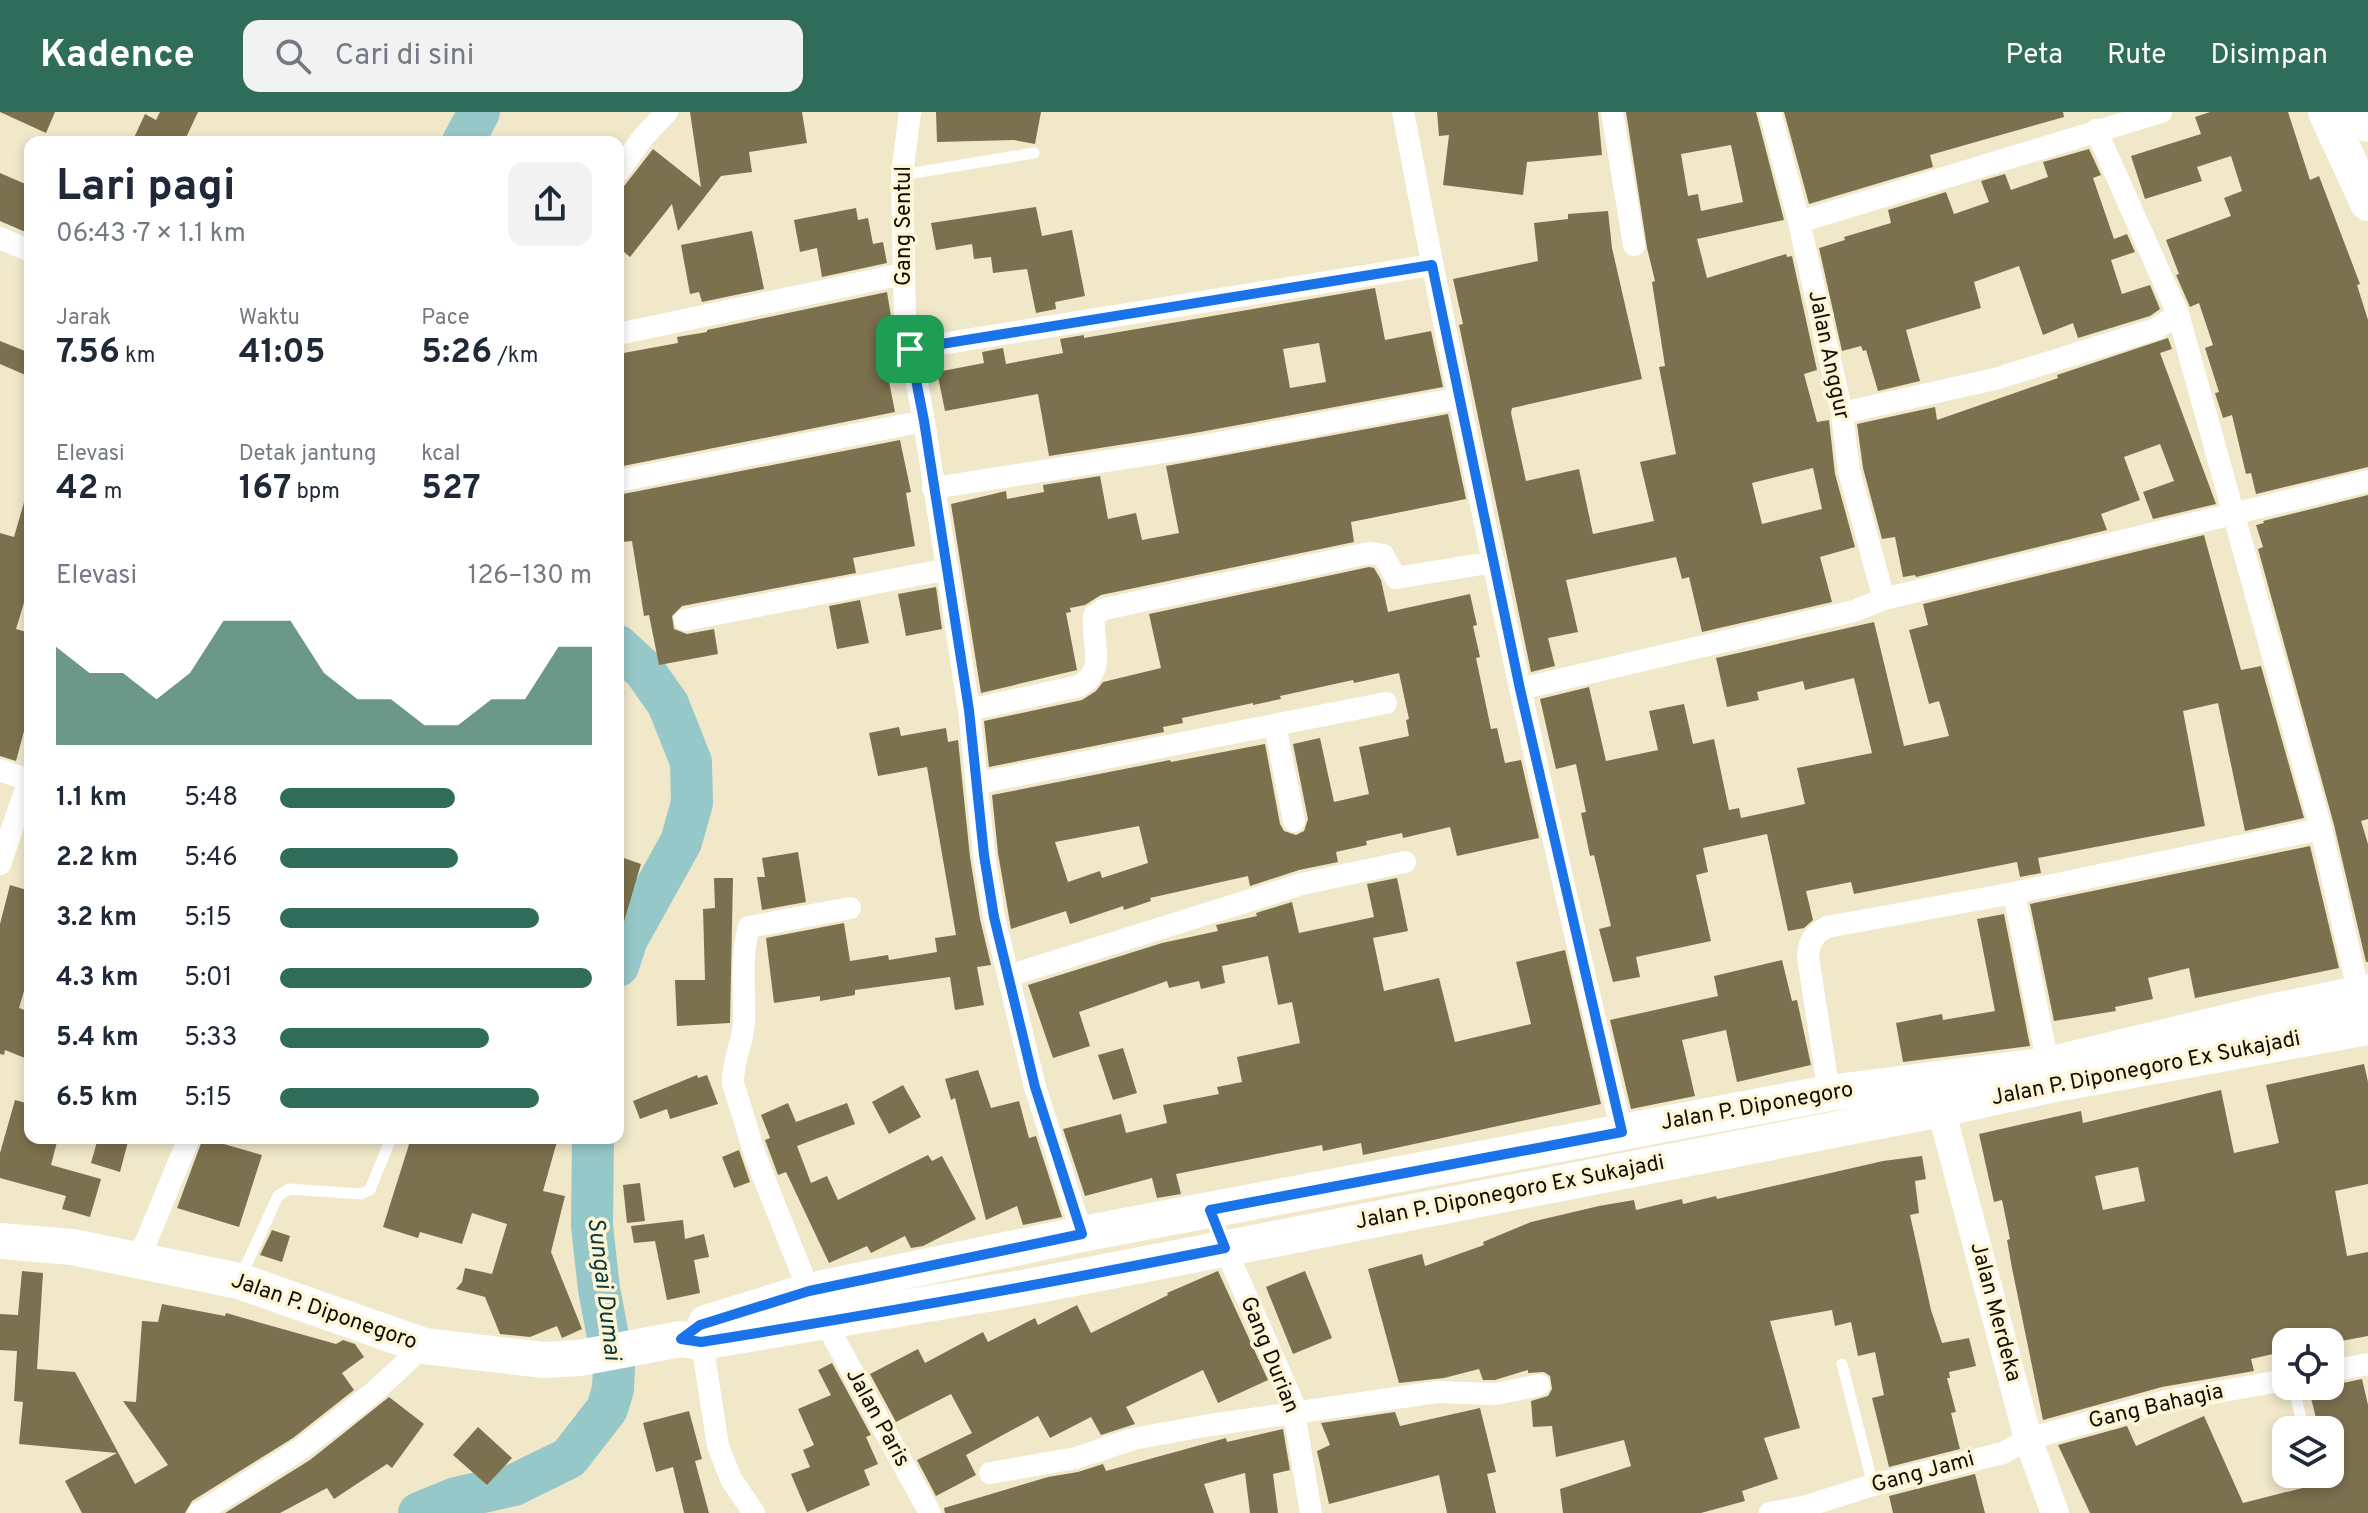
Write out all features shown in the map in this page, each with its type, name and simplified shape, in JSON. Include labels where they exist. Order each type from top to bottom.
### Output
[{"type":"main road","points":[[2326,112],[2368,203]]},
{"type":"main road","points":[[2363,112],[2368,124]]},
{"type":"main road","name":"Jalan P. Diponegoro","points":[[817,1307],[1082,1234],[1829,1093],[2048,1065],[2261,1014],[2365,1010]]},
{"type":"main road","name":"Jalan P. Diponegoro Ex Sukajadi","points":[[683,1337],[817,1307],[1028,1287],[1941,1109],[2365,1010]]},
{"type":"main road","points":[[1210,1210],[1225,1248]]},
{"type":"main road","name":"Jalan P. Diponegoro","points":[[0,1241],[72,1247],[239,1281],[424,1346],[527,1359],[579,1358],[683,1337]]},
{"type":"street","points":[[624,164],[667,112]]},
{"type":"street","name":"Gang Sentul","points":[[910,112],[902,175],[905,321],[924,421],[969,710],[986,871],[1035,1087],[1082,1234]]},
{"type":"street","points":[[1403,112],[1520,689],[1622,1132]]},
{"type":"street","points":[[1612,112],[1634,245]]},
{"type":"street","name":"Jalan Anggur","points":[[1770,112],[1799,222],[1842,413],[1849,471],[1884,599]]},
{"type":"street","points":[[1799,222],[2161,112]]},
{"type":"street","points":[[2096,130],[2178,314],[2321,829],[2365,1010]]},
{"type":"street","points":[[0,238],[24,248]]},
{"type":"street","points":[[910,349],[1432,265]]},
{"type":"street","points":[[624,333],[903,274]]},
{"type":"street","points":[[1842,413],[1995,379],[2156,329],[2178,314]]},
{"type":"street","points":[[933,488],[1191,448],[1459,398]]},
{"type":"street","points":[[624,480],[924,421]]},
{"type":"street","points":[[1520,689],[1854,611],[1884,599],[2368,481]]},
{"type":"street","points":[[969,710],[1079,686],[1087,681],[1097,664],[1094,616],[1104,609],[1369,553],[1383,555],[1396,578],[1494,562]]},
{"type":"street","points":[[685,620],[948,569]]},
{"type":"street","points":[[978,783],[1386,703]]},
{"type":"street","points":[[1275,725],[1294,821]]},
{"type":"street","points":[[0,770],[24,777]]},
{"type":"street","points":[[0,864],[24,793]]},
{"type":"street","points":[[1829,1093],[1808,957],[1809,943],[1815,934],[1845,922],[2014,893],[2321,829]]},
{"type":"street","points":[[1008,976],[1302,884],[1405,862]]},
{"type":"street","points":[[2014,893],[2048,1065]]},
{"type":"street","name":"Jalan Paris","points":[[850,908],[749,927],[743,948],[744,1025],[732,1071],[733,1083],[756,1158],[817,1307],[930,1513]]},
{"type":"street","name":"Jalan Merdeka","points":[[1941,1109],[2028,1439],[2055,1513]]},
{"type":"street","points":[[138,1261],[187,1144]]},
{"type":"street","name":"Gang Durian","points":[[1225,1248],[1297,1412],[1296,1424],[1311,1513]]},
{"type":"street","points":[[683,1337],[731,1479],[754,1513]]},
{"type":"street","points":[[199,1513],[320,1435],[424,1346]]},
{"type":"street","points":[[2344,1368],[2368,1364]]},
{"type":"street","name":"Gang Bahagia","points":[[2028,1439],[2166,1401],[2272,1382]]},
{"type":"street","points":[[990,1473],[1076,1458],[1133,1439],[1297,1412],[1437,1392],[1511,1393],[1539,1385]]},
{"type":"street","name":"Gang Jami","points":[[1770,1513],[1807,1506],[1873,1485],[2003,1453],[2028,1439]]},
{"type":"lane","points":[[902,175],[1034,153]]},
{"type":"lane","points":[[239,1281],[278,1196],[289,1189],[361,1194],[370,1190],[389,1144]]},
{"type":"lane","points":[[1842,1364],[1873,1485]]},
{"type":"building","points":[[0,112],[55,112],[46,133]]},
{"type":"building","points":[[160,112],[198,112],[187,136],[135,136],[145,114],[156,120]]},
{"type":"building","points":[[690,112],[802,112],[807,143],[749,152],[752,172],[721,176],[678,231],[672,204],[630,257],[624,252],[624,186],[653,149],[701,187]]},
{"type":"building","points":[[936,112],[1041,112],[1035,144],[1014,140],[937,142]]},
{"type":"building","points":[[1437,112],[1598,112],[1602,155],[1527,162],[1523,195],[1443,185],[1449,135],[1439,136]]},
{"type":"building","points":[[1626,112],[1756,112],[1784,220],[1697,239],[1707,278],[1786,254],[1787,257],[1792,256],[1817,370],[1804,374],[1817,422],[1829,420],[1835,474],[1855,547],[1820,557],[1832,602],[1702,632],[1689,577],[1682,579],[1676,557],[1566,580],[1578,632],[1548,638],[1555,666],[1531,672],[1459,325],[1463,324],[1453,279],[1538,261],[1534,223],[1568,219],[1568,214],[1608,211],[1612,248],[1642,379],[1512,408],[1511,413],[1526,481],[1579,469],[1593,534],[1654,521],[1640,462],[1676,454],[1659,367],[1665,366],[1652,282],[1655,281]],"holes":[[[1731,145],[1743,202],[1701,211],[1698,194],[1688,196],[1681,154]],[[1813,468],[1822,509],[1762,524],[1752,483]]]},
{"type":"building","points":[[1784,112],[2063,112],[2064,117],[1930,155],[1933,167],[1809,204]]},
{"type":"building","points":[[2210,112],[2288,112],[2310,180],[2319,176],[2360,284],[2357,285],[2368,320],[2368,467],[2256,494],[2251,473],[2246,474],[2232,415],[2223,418],[2215,393],[2219,392],[2205,348],[2213,345],[2199,303],[2190,307],[2166,240],[2231,216],[2224,198],[2242,191],[2231,156],[2197,167],[2202,181],[2145,199],[2131,156],[2201,134],[2195,117]]},
{"type":"building","points":[[2089,149],[2101,175],[2093,178],[2114,239],[2127,234],[2135,252],[2111,260],[2122,294],[2150,285],[2160,309],[2150,316],[2078,338],[2073,323],[2043,335],[2019,266],[1974,282],[1981,308],[1906,330],[1920,381],[1878,391],[1866,350],[1863,351],[1861,346],[1842,351],[1819,248],[1891,223],[1888,210],[1946,192],[1954,214],[1989,202],[1981,181],[2005,174],[2011,190],[2048,177],[2043,162]]},
{"type":"building","points":[[0,173],[24,183],[24,231],[0,221]]},
{"type":"building","points":[[1036,207],[1042,236],[1072,230],[1085,296],[1055,302],[1056,309],[1036,313],[1027,269],[993,273],[991,257],[974,259],[972,244],[936,250],[931,223]]},
{"type":"building","points":[[856,208],[858,220],[868,218],[873,244],[883,242],[887,263],[822,277],[817,248],[800,252],[794,220]]},
{"type":"building","points":[[752,231],[764,289],[702,302],[699,292],[690,294],[681,245]]},
{"type":"building","points":[[1375,288],[1385,340],[1431,331],[1443,387],[1189,434],[1049,456],[1038,394],[945,411],[937,372],[984,363],[982,352],[1003,348],[1006,364],[1063,353],[1060,339],[1084,335],[1084,338]],"holes":[[[1319,343],[1326,382],[1290,388],[1283,349]]]},
{"type":"building","points":[[887,292],[898,358],[885,361],[895,412],[624,466],[624,353],[678,343],[677,337]]},
{"type":"building","points":[[2168,338],[2172,349],[2160,353],[2216,504],[2153,519],[2143,492],[2174,481],[2160,444],[2124,457],[2140,500],[2101,514],[2107,530],[1916,577],[1903,577],[1895,537],[1882,539],[1863,468],[1857,424],[1935,407],[1937,420]]},
{"type":"building","points":[[0,341],[24,351],[24,374],[0,364]]},
{"type":"building","points":[[1448,414],[1466,499],[1351,522],[1354,542],[1101,595],[1085,605],[1070,608],[1071,612],[1066,613],[1077,670],[981,693],[951,504],[1006,491],[1007,499],[1044,492],[1043,485],[1100,476],[1108,519],[1136,513],[1142,540],[1179,533],[1166,466]]},
{"type":"building","points":[[900,440],[911,492],[906,493],[915,546],[853,558],[856,573],[682,606],[672,616],[674,629],[687,634],[714,629],[718,654],[659,665],[649,615],[644,616],[632,541],[624,542],[624,494]]},
{"type":"building","points":[[2368,495],[2368,819],[2361,821],[2368,844],[2366,962],[2334,825],[2258,549],[2263,547],[2256,525]]},
{"type":"building","points":[[24,502],[24,603],[16,629],[24,631],[24,731],[16,761],[0,756],[0,533],[14,537]]},
{"type":"building","points":[[2204,535],[2241,670],[2261,666],[2304,818],[2245,831],[2218,703],[2183,711],[2205,826],[2038,858],[2041,873],[2020,877],[2017,862],[1854,894],[1851,882],[1806,891],[1813,920],[1804,928],[1788,931],[1767,834],[1703,848],[1708,872],[1696,875],[1711,941],[1636,957],[1640,977],[1613,982],[1599,929],[1611,926],[1594,855],[1590,856],[1581,813],[1586,812],[1576,764],[1556,769],[1540,699],[1589,687],[1606,761],[1658,750],[1649,711],[1684,704],[1693,744],[1714,739],[1729,810],[1739,808],[1741,818],[1805,804],[1797,768],[1872,753],[1854,678],[1805,690],[1803,681],[1757,692],[1759,700],[1727,707],[1716,658],[1874,622],[1904,746],[1949,736],[1939,701],[1929,704],[1909,630],[1928,625],[1923,604]]},
{"type":"building","points":[[1369,567],[1374,568],[1381,580],[1388,612],[1470,594],[1480,657],[1476,658],[1491,729],[1497,728],[1505,763],[1521,760],[1539,838],[1457,856],[1450,827],[1403,838],[1402,833],[1336,852],[1338,862],[1299,870],[1250,886],[1248,876],[1150,898],[1151,901],[1124,910],[1123,906],[1070,924],[1066,911],[1011,929],[992,795],[1265,744],[1280,824],[1284,831],[1296,835],[1304,831],[1308,819],[1293,744],[1320,738],[1334,802],[1369,794],[1359,747],[1409,736],[1406,720],[1409,719],[1399,673],[1354,683],[1353,680],[1280,696],[1281,699],[1182,718],[1183,723],[1163,727],[1164,732],[989,767],[984,721],[1082,700],[1103,682],[1161,668],[1149,614]],"holes":[[[1139,826],[1148,863],[1102,878],[1100,871],[1068,882],[1055,842]]]},
{"type":"building","points":[[936,587],[942,629],[906,636],[898,594]]},
{"type":"building","points":[[860,600],[869,643],[837,649],[829,606]]},
{"type":"building","points":[[899,727],[901,736],[946,728],[948,742],[958,740],[970,857],[991,965],[977,967],[984,1005],[955,1010],[950,977],[855,990],[855,995],[820,1001],[820,996],[774,1003],[766,938],[844,923],[850,961],[888,955],[889,960],[937,952],[935,938],[956,935],[927,767],[878,776],[869,733]]},
{"type":"building","points":[[2310,846],[2339,968],[2195,998],[2189,968],[2148,978],[2153,999],[2115,1007],[2116,1011],[2054,1021],[2030,904]]},
{"type":"building","points":[[798,852],[806,902],[762,910],[757,877],[765,877],[762,858]]},
{"type":"building","points":[[624,858],[641,864],[624,922]]},
{"type":"building","points":[[714,878],[733,878],[730,1023],[677,1026],[675,980],[705,980],[703,909],[715,908]]},
{"type":"building","points":[[1397,878],[1408,931],[1373,938],[1384,991],[1439,978],[1455,1042],[1531,1024],[1516,962],[1565,950],[1601,1104],[1363,1155],[1361,1143],[1323,1151],[1322,1145],[1176,1174],[1181,1194],[1157,1198],[1152,1178],[1085,1196],[1063,1129],[1121,1114],[1126,1133],[1167,1123],[1163,1105],[1219,1094],[1217,1087],[1242,1082],[1237,1057],[1300,1043],[1292,1002],[1278,1005],[1268,956],[1222,966],[1225,983],[1201,989],[1199,981],[1169,988],[1167,981],[1079,1012],[1090,1046],[1053,1058],[1028,985],[1162,943],[1218,931],[1216,925],[1257,916],[1256,913],[1292,902],[1299,933],[1374,917],[1367,884]]},
{"type":"building","points":[[10,885],[24,889],[24,991],[19,1008],[24,1010],[24,1058],[5,1050],[4,1055],[0,1054],[0,924]]},
{"type":"building","points":[[2004,914],[2030,1046],[1903,1062],[1896,1023],[1942,1014],[1943,1020],[1995,1011],[1977,919]]},
{"type":"building","points":[[1782,960],[1792,1001],[1797,1000],[1811,1065],[1737,1082],[1726,1030],[1682,1040],[1695,1096],[1631,1109],[1610,1020],[1718,996],[1714,976]]},
{"type":"building","points":[[1123,1048],[1137,1093],[1113,1100],[1098,1055]]},
{"type":"building","points":[[2364,1064],[2368,1082],[2368,1184],[2335,1191],[2347,1256],[2368,1252],[2368,1336],[2344,1340],[2344,1328],[2272,1328],[2272,1354],[2251,1359],[2254,1371],[2162,1387],[2043,1420],[2012,1268],[2002,1200],[1994,1202],[1979,1134],[2081,1111],[2083,1123],[2221,1090],[2234,1153],[2279,1143],[2266,1085]],"holes":[[[2138,1167],[2145,1201],[2103,1210],[2095,1176]]]},
{"type":"building","points":[[978,1070],[991,1108],[1019,1101],[1029,1138],[1036,1136],[1062,1217],[1023,1225],[1017,1206],[986,1220],[955,1098],[951,1100],[945,1079]]},
{"type":"building","points":[[697,1075],[698,1078],[707,1075],[718,1104],[670,1119],[667,1109],[640,1119],[633,1101]]},
{"type":"building","points":[[903,1085],[921,1117],[889,1134],[872,1102]]},
{"type":"building","points":[[15,1100],[24,1102],[24,1144],[56,1144],[51,1165],[101,1179],[90,1217],[62,1209],[66,1196],[0,1178],[0,1153]]},
{"type":"building","points":[[788,1103],[796,1122],[847,1103],[855,1124],[797,1146],[811,1183],[827,1176],[838,1200],[928,1155],[932,1161],[942,1156],[976,1219],[923,1246],[911,1248],[905,1236],[871,1253],[867,1246],[829,1263],[786,1172],[778,1175],[765,1140],[770,1138],[761,1115]]},
{"type":"building","points":[[96,1144],[127,1144],[120,1172],[91,1163]]},
{"type":"building","points":[[201,1144],[224,1144],[262,1155],[239,1227],[177,1208]]},
{"type":"building","points":[[409,1144],[556,1144],[543,1191],[565,1196],[551,1252],[582,1329],[562,1338],[557,1326],[530,1337],[500,1334],[485,1297],[456,1289],[462,1282],[465,1268],[492,1274],[507,1224],[472,1213],[462,1244],[420,1232],[418,1238],[383,1227]]},
{"type":"building","points":[[739,1150],[750,1182],[734,1188],[722,1157]]},
{"type":"building","points":[[1922,1156],[1926,1179],[1915,1181],[1919,1213],[1910,1215],[1931,1310],[1942,1343],[1969,1338],[1976,1366],[1949,1372],[1950,1378],[1947,1378],[1956,1412],[1951,1413],[1960,1449],[1889,1467],[1872,1398],[1884,1395],[1875,1352],[1858,1356],[1851,1322],[1835,1326],[1832,1310],[1770,1321],[1800,1428],[1764,1438],[1778,1479],[1742,1491],[1745,1501],[1701,1513],[1563,1513],[1560,1489],[1631,1466],[1624,1440],[1556,1457],[1552,1426],[1533,1427],[1531,1401],[1548,1396],[1552,1389],[1550,1376],[1544,1372],[1528,1373],[1528,1370],[1495,1380],[1483,1380],[1479,1369],[1444,1378],[1399,1383],[1368,1269],[1422,1254],[1425,1266],[1484,1245],[1483,1242],[1531,1222],[1599,1206],[1634,1200],[1636,1210],[1682,1199],[1683,1204],[1716,1196],[1717,1199],[1883,1161]]},
{"type":"building","points":[[640,1183],[645,1221],[627,1223],[623,1185]]},
{"type":"building","points":[[683,1220],[685,1239],[704,1234],[709,1257],[694,1260],[700,1293],[667,1300],[655,1241],[634,1243],[631,1226]]},
{"type":"building","points":[[272,1230],[290,1236],[282,1262],[260,1255]]},
{"type":"building","points":[[22,1271],[43,1273],[37,1369],[75,1372],[135,1484],[168,1465],[123,1401],[136,1402],[142,1321],[158,1322],[162,1304],[225,1316],[226,1313],[336,1344],[343,1340],[355,1344],[364,1357],[342,1373],[354,1390],[293,1438],[192,1501],[185,1513],[82,1513],[65,1481],[117,1453],[19,1444],[23,1402],[14,1401],[17,1351],[0,1350],[0,1314],[18,1315]]},
{"type":"building","points":[[1218,1271],[1268,1380],[1218,1403],[1203,1370],[1126,1407],[1135,1424],[1101,1435],[1091,1417],[1050,1438],[1038,1416],[966,1455],[976,1475],[936,1496],[917,1460],[972,1433],[951,1394],[896,1422],[870,1374],[918,1349],[925,1363],[983,1332],[988,1342],[1035,1318],[1038,1325],[1077,1305],[1091,1333],[1167,1293]]},
{"type":"building","points":[[1305,1271],[1332,1338],[1293,1354],[1266,1287]]},
{"type":"building","points":[[832,1363],[871,1435],[866,1437],[878,1464],[864,1470],[870,1485],[807,1512],[791,1474],[810,1467],[803,1450],[814,1445],[798,1409],[831,1395],[818,1370]]},
{"type":"building","points":[[2362,1379],[2368,1405],[2368,1513],[2090,1513],[2058,1445],[2127,1426],[2136,1446],[2204,1416],[2243,1503],[2302,1488],[2344,1488],[2344,1416],[2316,1416],[2312,1400],[2344,1400],[2344,1383]]},
{"type":"building","points":[[389,1397],[424,1424],[392,1468],[387,1464],[334,1499],[327,1488],[280,1513],[225,1513],[310,1460]]},
{"type":"building","points":[[1480,1408],[1496,1472],[1487,1474],[1496,1513],[1447,1513],[1439,1475],[1329,1504],[1317,1451],[1330,1445],[1321,1423],[1395,1412],[1400,1426]]},
{"type":"building","points":[[689,1411],[702,1459],[695,1461],[709,1513],[684,1513],[673,1467],[656,1472],[643,1423]]},
{"type":"building","points":[[478,1427],[512,1458],[487,1485],[453,1455]]},
{"type":"building","points":[[1283,1429],[1290,1470],[1273,1474],[1278,1513],[1250,1513],[1245,1473],[1204,1484],[1214,1513],[945,1513],[944,1508],[1048,1477],[1103,1464],[1106,1471],[1226,1438],[1227,1442]]},
{"type":"building","points":[[1975,1474],[1985,1513],[1893,1513],[1889,1496]]},
{"type":"waterway","name":"Sungai Dumai","points":[[466,136],[479,112]]},
{"type":"waterway","name":"Sungai Dumai","points":[[624,652],[644,670],[668,704],[691,762],[692,803],[681,842],[624,948]]},
{"type":"waterway","name":"Sungai Dumai","points":[[419,1513],[456,1498],[514,1485],[569,1458],[607,1409],[613,1389],[614,1368],[599,1289],[592,1226],[593,1144]]},
{"type":"route","points":[[1432,265],[1520,689],[1622,1132],[1210,1210],[1225,1248],[1028,1287],[825,1322],[701,1342],[681,1339],[700,1325],[809,1291],[1082,1234],[1035,1087],[994,917],[984,855],[969,710],[910,349],[1432,265]]}]
